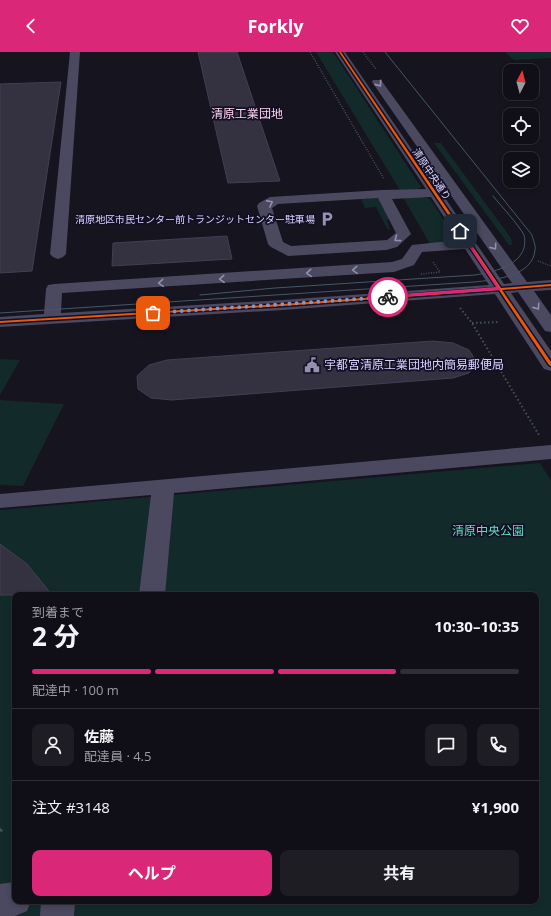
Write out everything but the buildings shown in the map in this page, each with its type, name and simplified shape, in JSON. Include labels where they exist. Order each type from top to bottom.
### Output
[{"type":"street","points":[[58,254],[75,52]]},
{"type":"street","name":"清原中央通り","points":[[340,52],[551,365]]},
{"type":"street","name":"清原中央通り","points":[[370,72],[551,327]]},
{"type":"street","points":[[391,195],[385,199],[404,234],[392,244],[386,245],[288,251],[276,244],[264,206],[275,200],[382,194],[434,193]]},
{"type":"street","points":[[52,318],[54,289],[279,275],[296,262],[469,244]]},
{"type":"street","points":[[0,322],[290,304],[551,285]]},
{"type":"street","points":[[0,501],[550,452]]},
{"type":"street","points":[[152,592],[163,487]]},
{"type":"street","points":[[0,901],[12,899]]},
{"type":"street","points":[[57,916],[58,904]]},
{"type":"path","points":[[310,52],[391,195]]},
{"type":"path","points":[[419,250],[440,272]]},
{"type":"path","points":[[538,261],[551,266]]},
{"type":"path","points":[[460,308],[472,323],[550,452]]},
{"type":"path","points":[[472,323],[507,321]]},
{"type":"green space","points":[[316,52],[333,52],[421,187],[415,191],[401,192]]},
{"type":"green space","points":[[505,52],[551,52],[551,58],[514,60]]},
{"type":"green space","points":[[434,143],[441,143],[511,238],[512,245],[509,245]]},
{"type":"green space","points":[[380,196],[391,216],[387,221],[390,229],[388,230],[376,207],[365,208],[360,197]]},
{"type":"green space","points":[[418,196],[430,199],[458,242],[430,244],[403,197]]},
{"type":"green space","points":[[0,359],[20,360],[0,395]]},
{"type":"green space","points":[[0,400],[64,404],[23,486],[0,485]]},
{"type":"green space","name":"清原中央公園","points":[[540,463],[551,481],[551,916],[0,916],[0,510]]},
{"type":"tram line","points":[[0,313],[474,282],[502,278],[512,275],[528,266],[533,259],[535,248],[532,235],[385,52]]},
{"type":"tram line","points":[[200,295],[275,288],[475,275],[504,268],[516,260],[521,254],[524,248],[525,239],[518,226],[493,196]]},
{"type":"cycle path","points":[[340,52],[551,365]]},
{"type":"cycle path","points":[[0,322],[283,305],[551,285]]},
{"type":"way so far","points":[[153,313],[388,297]]},
{"type":"place","name":"清原地区市民センター前トランジットセンター駐車場","points":[[327,219]]},
{"type":"place","name":"宇都宮清原工業団地内簡易郵便局","points":[[312,365]]},
{"type":"district","name":"清原工業団地","points":[[247,114]]},
{"type":"route","points":[[388,297],[499,289],[460,231]]}]
